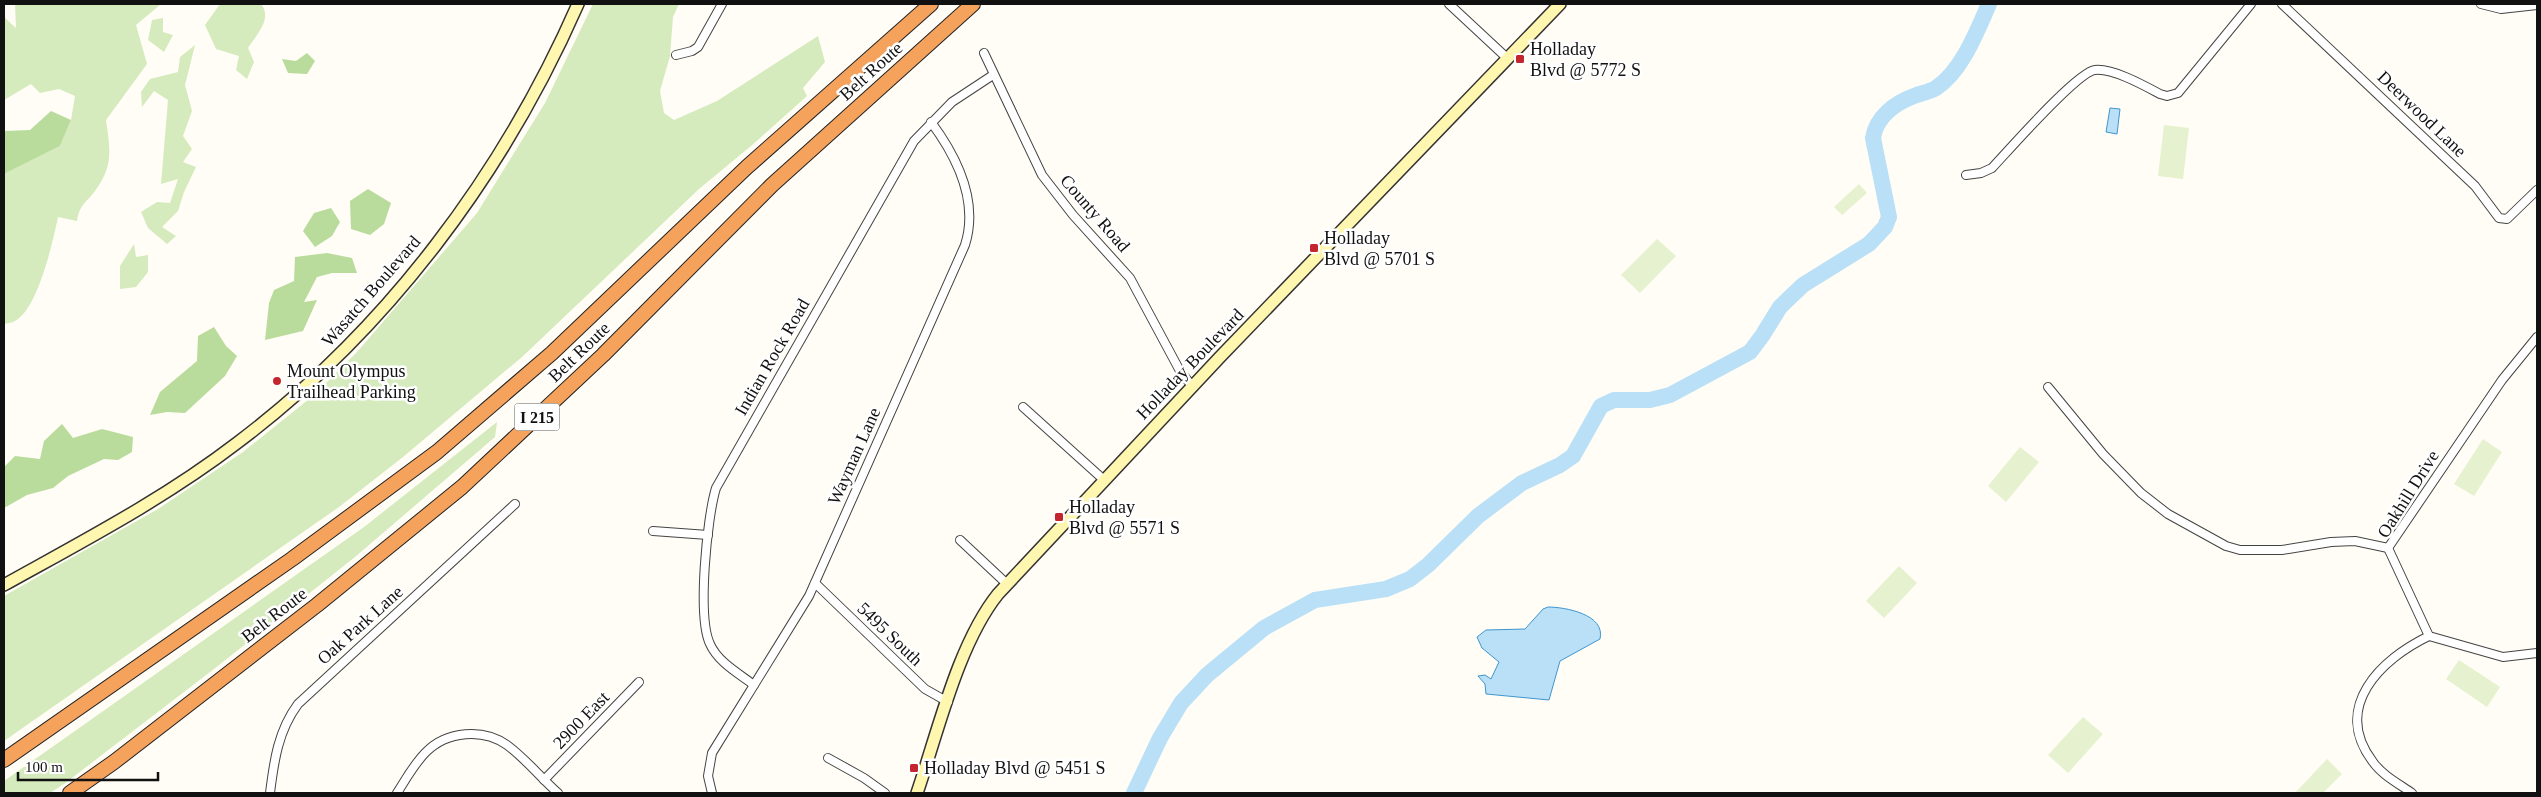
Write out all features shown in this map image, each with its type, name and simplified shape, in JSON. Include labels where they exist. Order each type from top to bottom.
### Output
[{"type":"highway","name":"Belt Route","points":[[4,760],[292,559],[437,452],[552,353],[747,167],[931,4]]},
{"type":"highway","name":"Belt Route","points":[[70,793],[114,762],[317,605],[462,487],[603,356],[772,185],[973,4]]},
{"type":"main road","name":"Wasatch Boulevard","points":[[4,585],[134,512],[194,474],[278,410],[348,347],[420,263],[483,179],[533,97],[578,4]]},
{"type":"main road","name":"Holladay Boulevard","points":[[917,793],[965,652],[990,603],[1193,386],[1560,4]]},
{"type":"street","points":[[676,55],[692,51],[698,47],[722,4]]},
{"type":"street","points":[[1450,4],[1507,58]]},
{"type":"street","points":[[1966,175],[1981,173],[1992,168],[2074,82],[2091,71],[2107,71],[2167,96],[2178,93],[2251,4]]},
{"type":"street","name":"Deerwood Lane","points":[[2282,4],[2475,186],[2499,218],[2507,219],[2537,190]]},
{"type":"street","points":[[2481,4],[2501,9],[2537,5]]},
{"type":"street","name":"County Road","points":[[984,54],[1042,175],[1073,215],[1130,278],[1176,364],[1193,386]]},
{"type":"street","name":"Indian Rock Road","points":[[754,685],[720,659],[707,637],[703,606],[708,535],[714,495],[722,473],[914,141],[952,102],[993,75]]},
{"type":"street","name":"Wayman Lane","points":[[712,793],[708,776],[712,753],[815,583],[968,237],[970,211],[968,194],[948,148],[931,122]]},
{"type":"street","name":"Oakhill Drive","points":[[2429,636],[2388,548],[2492,395],[2537,337]]},
{"type":"street","points":[[2048,387],[2103,454],[2141,493],[2168,514],[2226,546],[2240,550],[2282,550],[2331,542],[2355,542],[2388,548]]},
{"type":"street","points":[[1023,407],[1104,480]]},
{"type":"street","name":"Oak Park Lane","points":[[270,793],[279,741],[286,722],[298,704],[515,504]]},
{"type":"street","points":[[653,531],[708,535]]},
{"type":"street","points":[[960,540],[1008,584]]},
{"type":"street","name":"5495 South","points":[[815,583],[925,689],[948,702]]},
{"type":"street","points":[[2412,793],[2374,764],[2361,739],[2358,719],[2362,697],[2369,681],[2382,666],[2407,646],[2429,636],[2503,656],[2537,653]]},
{"type":"street","name":"2900 East","points":[[544,780],[639,682]]},
{"type":"street","points":[[397,793],[414,766],[429,748],[443,740],[468,734],[486,735],[500,741],[513,750],[558,793]]},
{"type":"street","points":[[828,758],[864,778],[885,793]]},
{"type":"street","points":[[544,793],[550,786]]},
{"type":"green space","points":[[15,4],[161,4],[136,25],[147,64],[106,120],[109,157],[101,182],[81,207],[77,221],[58,217],[43,274],[31,303],[15,321],[4,324],[4,174],[60,146],[71,120],[75,96],[59,89],[40,93],[31,84],[4,100],[4,17],[16,28]]},
{"type":"green space","points":[[220,4],[261,4],[264,10],[265,15],[262,27],[248,48],[254,62],[247,79],[236,70],[239,56],[216,49],[205,25]]},
{"type":"green space","points":[[593,4],[679,4],[673,17],[670,56],[660,91],[664,113],[674,120],[717,101],[818,36],[825,62],[803,88],[807,96],[699,189],[522,357],[403,457],[339,507],[4,741],[4,596],[158,509],[243,452],[314,395],[357,352],[477,213],[545,103]]},
{"type":"green space","points":[[163,18],[163,32],[173,35],[164,52],[148,40],[152,20]]},
{"type":"green space","points":[[195,45],[185,85],[192,111],[183,136],[192,149],[183,162],[196,167],[184,192],[178,211],[162,227],[176,236],[167,244],[148,228],[141,212],[157,202],[170,203],[178,179],[161,184],[168,100],[154,91],[142,107],[141,92],[150,79],[178,72],[180,57]]},
{"type":"green space","points":[[307,53],[315,61],[307,74],[288,73],[282,59],[296,61]]},
{"type":"green space","points":[[51,111],[71,120],[60,146],[4,174],[4,131],[30,130]]},
{"type":"green space","points":[[2164,125],[2189,128],[2183,179],[2158,176]]},
{"type":"green space","points":[[1859,184],[1867,193],[1842,215],[1834,207]]},
{"type":"green space","points":[[368,189],[391,203],[384,224],[370,235],[351,229],[350,201]]},
{"type":"green space","points":[[331,208],[340,222],[332,236],[315,247],[303,231],[314,213]]},
{"type":"green space","points":[[1657,239],[1676,256],[1640,293],[1621,275]]},
{"type":"green space","points":[[134,244],[136,257],[148,255],[148,272],[136,287],[120,289],[120,266]]},
{"type":"green space","points":[[327,253],[352,258],[357,273],[332,273],[317,277],[304,302],[317,300],[303,331],[265,340],[269,303],[274,290],[294,281],[295,257]]},
{"type":"green space","points":[[214,327],[226,346],[237,356],[225,376],[185,413],[167,412],[150,415],[160,392],[197,361],[198,336]]},
{"type":"green space","points":[[497,422],[495,437],[355,557],[214,669],[64,784],[50,793],[4,793],[4,781],[364,527]]},
{"type":"green space","points":[[62,424],[73,438],[102,429],[133,437],[132,452],[118,460],[104,459],[68,476],[53,488],[27,495],[4,508],[4,467],[15,456],[40,459],[44,441]]},
{"type":"green space","points":[[2483,439],[2502,452],[2474,496],[2454,484]]},
{"type":"green space","points":[[2020,447],[2039,462],[2006,502],[1988,486]]},
{"type":"green space","points":[[1899,566],[1917,583],[1884,618],[1866,601]]},
{"type":"green space","points":[[2459,660],[2500,687],[2487,707],[2446,679]]},
{"type":"green space","points":[[2083,717],[2103,734],[2068,773],[2048,755]]},
{"type":"green space","points":[[2327,759],[2342,774],[2323,793],[2295,793]]},
{"type":"water","points":[[2110,108],[2120,109],[2117,134],[2106,132]]},
{"type":"water","points":[[1548,607],[1564,608],[1590,618],[1597,623],[1600,630],[1600,639],[1560,661],[1549,700],[1486,694],[1485,684],[1478,676],[1485,675],[1491,679],[1499,662],[1482,648],[1477,637],[1486,630],[1525,629],[1543,609]]},
{"type":"waterway","points":[[1134,793],[1160,738],[1181,703],[1207,675],[1264,628],[1315,600],[1386,589],[1410,579],[1428,565],[1478,516],[1522,483],[1560,465],[1573,456],[1601,406],[1614,400],[1650,400],[1670,395],[1750,352],[1780,307],[1803,285],[1869,244],[1885,227],[1889,217],[1873,138],[1875,130],[1882,117],[1893,107],[1914,96],[1934,89],[1954,72],[1968,50],[1989,4]]},
{"type":"place","name":"Holladay Blvd @ 5772 S","points":[[1520,59]]},
{"type":"place","name":"Holladay Blvd @ 5701 S","points":[[1314,248]]},
{"type":"place","name":"Mount Olympus Trailhead Parking","points":[[277,381]]},
{"type":"place","name":"Holladay Blvd @ 5571 S","points":[[1059,517]]},
{"type":"place","name":"Holladay Blvd @ 5451 S","points":[[914,768]]}]
